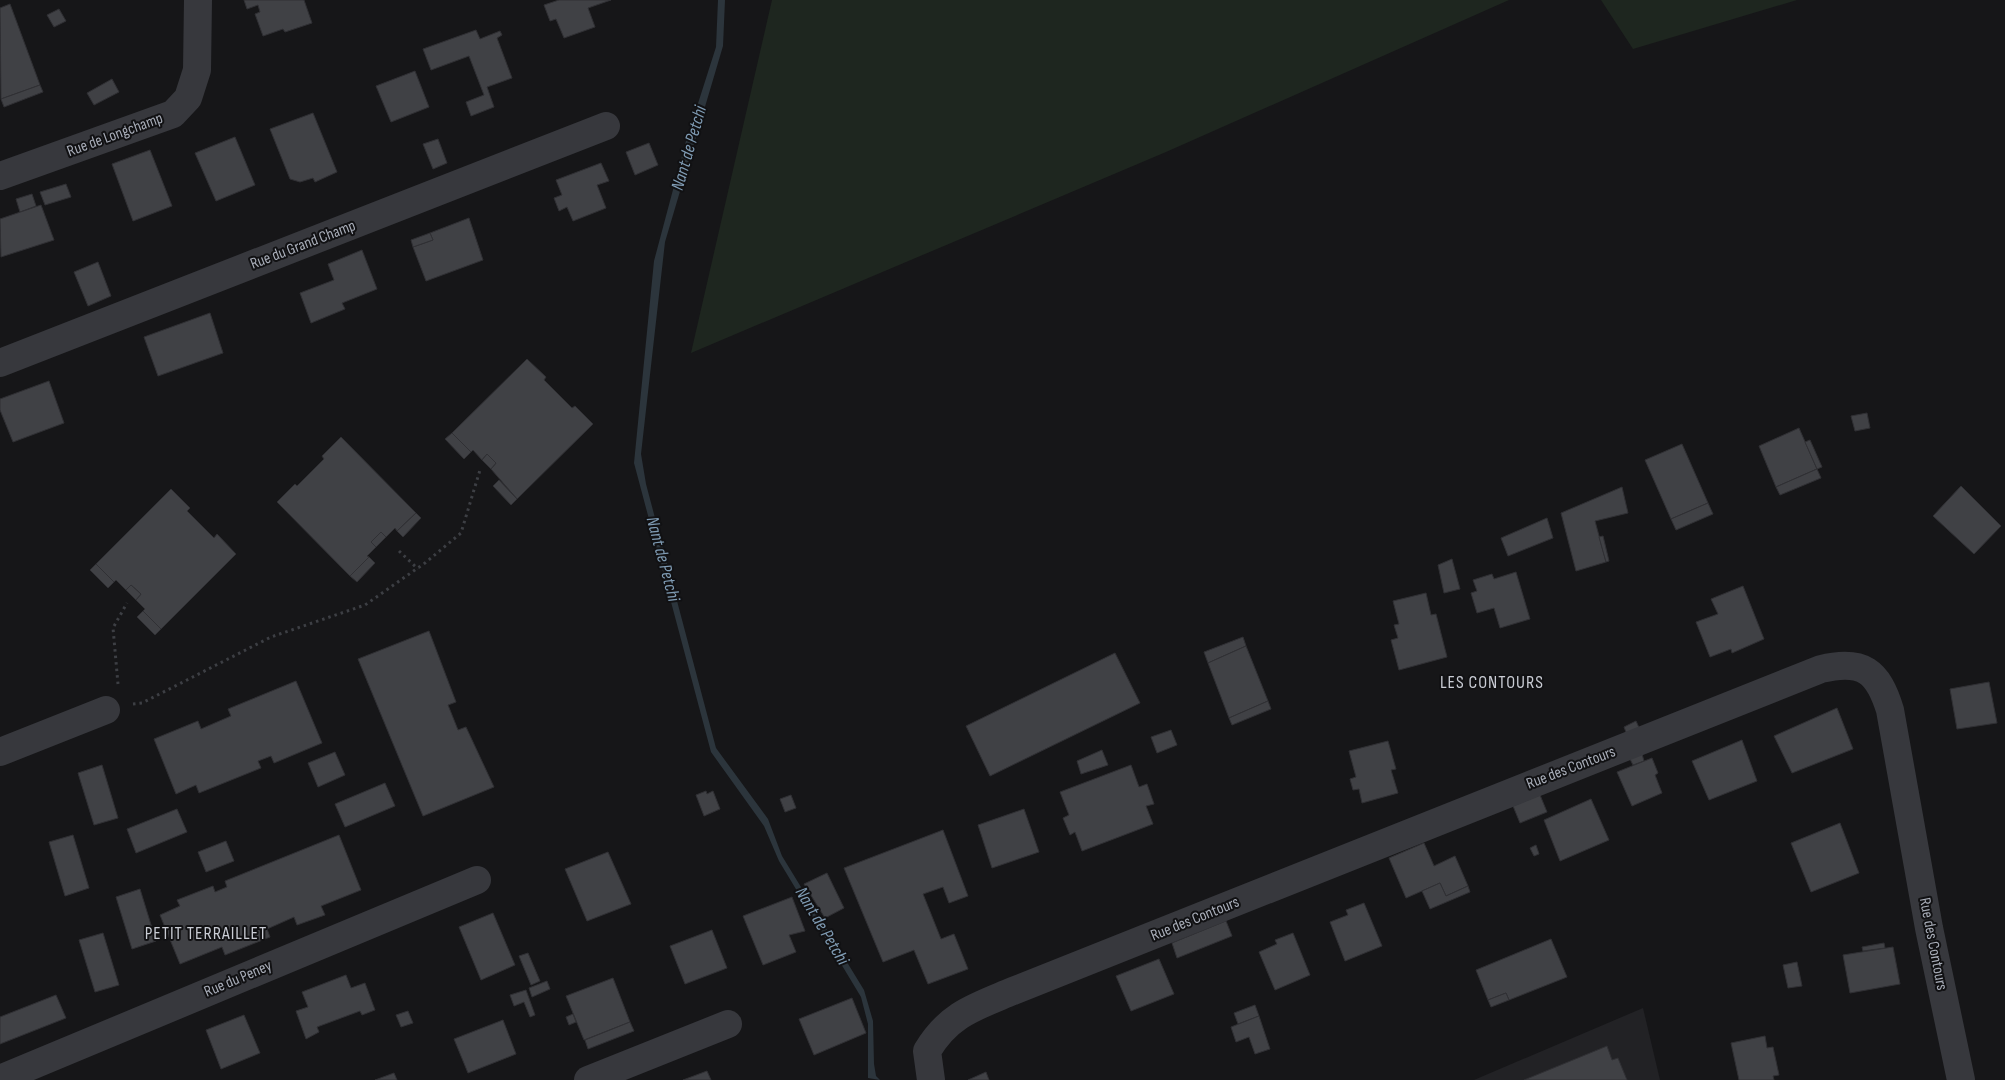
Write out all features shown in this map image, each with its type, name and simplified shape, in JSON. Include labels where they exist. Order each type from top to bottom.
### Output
[{"type":"street","name":"Rue de Longchamp","points":[[0,176],[173,114],[188,98],[197,70],[198,0]]},
{"type":"street","name":"Rue du Grand Champ","points":[[0,363],[606,126]]},
{"type":"street","name":"Rue des Contours","points":[[931,1080],[927,1051],[938,1032],[962,1013],[1442,818],[1821,669],[1834,666],[1858,667],[1871,674],[1879,681],[1888,703],[1929,928],[1961,1080]]},
{"type":"street","points":[[0,752],[113,709]]},
{"type":"street","name":"Rue du Peney","points":[[0,1079],[477,880]]},
{"type":"street","points":[[588,1080],[728,1024]]},
{"type":"path","points":[[127,603],[114,628],[113,709],[142,703],[271,637],[364,605],[418,568],[461,533],[480,470]]},
{"type":"path","points":[[399,552],[418,568]]},
{"type":"shaded area","points":[[772,0],[1509,0],[1166,152],[691,353]]},
{"type":"shaded area","points":[[1601,0],[1797,0],[1633,49]]},
{"type":"shaded area","points":[[1643,1008],[1660,1080],[1474,1080]]},
{"type":"water","name":"Nant de Petchi","points":[[718,0],[725,0],[723,46],[665,242],[641,454],[646,484],[716,748],[768,819],[782,856],[864,990],[873,1021],[874,1064],[876,1076],[880,1080],[868,1078],[868,1024],[861,997],[779,861],[764,826],[711,752],[634,463],[654,261],[686,141],[716,47]]},
{"type":"building","points":[[244,0],[304,0],[312,23],[285,32],[283,29],[263,36],[255,14],[260,12],[258,5],[247,9]]},
{"type":"building","points":[[559,0],[611,0],[588,8],[595,27],[564,38],[556,19],[550,21],[544,5]]},
{"type":"building","points":[[10,4],[40,85],[1,99],[0,8]]},
{"type":"building","points":[[59,9],[66,21],[54,27],[47,15]]},
{"type":"building","points":[[476,30],[480,39],[500,31],[502,35],[497,38],[512,78],[487,87],[494,107],[471,116],[466,102],[484,95],[469,56],[431,70],[423,49]]},
{"type":"building","points":[[415,71],[429,107],[391,122],[376,86]]},
{"type":"building","points":[[112,79],[119,92],[94,105],[87,93]]},
{"type":"building","points":[[40,85],[43,92],[4,107],[1,99]]},
{"type":"building","points":[[313,113],[337,172],[315,182],[313,178],[300,182],[290,179],[270,129]]},
{"type":"building","points":[[235,137],[255,185],[216,201],[195,153]]},
{"type":"building","points":[[438,139],[447,163],[433,169],[423,144]]},
{"type":"building","points":[[649,143],[658,165],[635,175],[626,152]]},
{"type":"building","points":[[150,150],[172,206],[133,221],[112,164]]},
{"type":"building","points":[[601,163],[609,181],[597,185],[606,208],[573,221],[567,207],[559,211],[554,198],[562,195],[556,180]]},
{"type":"building","points":[[66,184],[71,197],[45,205],[40,192]]},
{"type":"building","points":[[32,194],[36,206],[20,212],[16,199]]},
{"type":"building","points":[[41,205],[54,240],[1,257],[0,219]]},
{"type":"building","points":[[469,218],[483,260],[426,281],[413,247],[433,240],[430,233]]},
{"type":"building","points":[[430,233],[433,240],[413,247],[411,240]]},
{"type":"building","points":[[362,250],[377,289],[342,303],[345,309],[311,323],[300,293],[334,280],[328,264]]},
{"type":"building","points":[[98,262],[111,296],[88,306],[74,272]]},
{"type":"building","points":[[210,313],[223,353],[158,376],[144,337]]},
{"type":"building","points":[[527,359],[546,377],[544,380],[572,408],[575,406],[593,424],[517,499],[491,469],[496,463],[487,454],[482,460],[452,433]]},
{"type":"building","points":[[49,381],[64,423],[13,442],[0,410],[0,399]]},
{"type":"building","points":[[1867,413],[1870,428],[1855,431],[1851,416]]},
{"type":"building","points":[[1799,428],[1817,469],[1776,487],[1759,446]]},
{"type":"building","points":[[452,433],[471,452],[464,459],[445,439]]},
{"type":"building","points":[[341,437],[416,513],[397,531],[395,528],[386,537],[381,532],[371,542],[376,547],[367,556],[369,557],[350,576],[277,502],[295,484],[297,486],[324,459],[322,456]]},
{"type":"building","points":[[1810,440],[1822,467],[1817,469],[1805,442]]},
{"type":"building","points":[[1682,444],[1708,503],[1671,519],[1645,460]]},
{"type":"building","points":[[487,454],[496,463],[491,469],[482,460]]},
{"type":"building","points":[[1817,469],[1821,478],[1780,495],[1776,487]]},
{"type":"building","points":[[499,480],[517,499],[511,505],[493,486]]},
{"type":"building","points":[[1961,486],[2001,526],[1974,554],[1933,516]]},
{"type":"building","points":[[1622,487],[1628,513],[1595,521],[1606,562],[1576,571],[1561,513]]},
{"type":"building","points":[[171,489],[190,508],[187,511],[214,538],[217,534],[236,554],[161,629],[143,611],[145,609],[136,600],[141,594],[131,585],[126,590],[116,580],[114,582],[96,564]]},
{"type":"building","points":[[1708,503],[1713,514],[1676,530],[1671,519]]},
{"type":"building","points":[[416,513],[421,518],[403,537],[397,531]]},
{"type":"building","points":[[1547,518],[1553,538],[1508,556],[1501,538]]},
{"type":"building","points":[[381,532],[386,537],[376,547],[371,542]]},
{"type":"building","points":[[1603,536],[1609,561],[1606,562],[1599,537]]},
{"type":"building","points":[[369,557],[375,563],[357,582],[350,576]]},
{"type":"building","points":[[1452,559],[1460,589],[1444,593],[1438,565]]},
{"type":"building","points":[[96,564],[114,582],[108,588],[90,570]]},
{"type":"building","points":[[1516,572],[1530,619],[1500,628],[1494,608],[1477,613],[1471,593],[1477,591],[1473,580],[1492,574],[1494,579]]},
{"type":"building","points":[[131,585],[141,594],[136,600],[126,590]]},
{"type":"building","points":[[1743,586],[1764,639],[1732,653],[1731,649],[1710,657],[1696,622],[1718,614],[1711,599]]},
{"type":"building","points":[[1426,593],[1431,615],[1436,614],[1447,657],[1399,670],[1391,640],[1398,638],[1394,625],[1399,624],[1393,601]]},
{"type":"building","points":[[143,611],[161,629],[155,635],[137,617]]},
{"type":"building","points":[[429,631],[456,702],[448,705],[458,730],[466,727],[494,787],[423,816],[358,659]]},
{"type":"building","points":[[1243,637],[1246,646],[1208,663],[1204,652]]},
{"type":"building","points":[[1246,646],[1268,701],[1229,718],[1208,663]]},
{"type":"building","points":[[1115,653],[1140,703],[990,776],[966,726]]},
{"type":"building","points":[[296,681],[322,743],[274,763],[271,756],[258,761],[261,768],[199,793],[196,785],[176,794],[154,739],[198,721],[201,729],[231,716],[228,709]]},
{"type":"building","points":[[1989,682],[1997,723],[1957,729],[1950,689]]},
{"type":"building","points":[[1268,701],[1271,709],[1232,725],[1229,718]]},
{"type":"building","points":[[1837,708],[1853,749],[1792,773],[1774,736]]},
{"type":"building","points":[[1636,721],[1641,732],[1628,737],[1624,727]]},
{"type":"building","points":[[1171,730],[1177,745],[1157,753],[1151,737]]},
{"type":"building","points":[[1742,740],[1757,781],[1709,800],[1692,761]]},
{"type":"building","points":[[1388,741],[1396,769],[1391,770],[1398,793],[1362,803],[1359,789],[1353,790],[1350,779],[1356,777],[1349,751]]},
{"type":"building","points":[[1102,750],[1108,765],[1081,774],[1077,761]]},
{"type":"building","points":[[335,752],[345,775],[318,787],[308,763]]},
{"type":"building","points":[[1642,754],[1644,761],[1633,765],[1630,759]]},
{"type":"building","points":[[1652,758],[1658,773],[1655,775],[1662,793],[1632,806],[1617,772]]},
{"type":"building","points":[[102,765],[118,818],[94,825],[78,773]]},
{"type":"building","points":[[1131,765],[1139,787],[1147,784],[1154,804],[1146,806],[1153,824],[1082,851],[1075,832],[1070,835],[1063,818],[1069,815],[1060,792]]},
{"type":"building","points":[[385,783],[395,806],[345,827],[335,804]]},
{"type":"building","points":[[706,791],[707,794],[713,791],[720,809],[704,816],[696,795]]},
{"type":"building","points":[[791,795],[796,808],[785,812],[780,799]]},
{"type":"building","points":[[1540,795],[1547,812],[1520,823],[1513,806]]},
{"type":"building","points":[[1591,799],[1609,840],[1560,861],[1544,820]]},
{"type":"building","points":[[177,809],[187,832],[136,853],[127,829]]},
{"type":"building","points":[[1024,809],[1039,852],[992,868],[978,825]]},
{"type":"building","points":[[1840,823],[1859,873],[1811,892],[1791,843]]},
{"type":"building","points":[[943,830],[968,896],[949,903],[943,887],[923,894],[941,939],[954,934],[968,969],[928,984],[914,950],[883,962],[844,868]]},
{"type":"building","points":[[73,835],[89,888],[65,896],[49,842]]},
{"type":"building","points":[[339,835],[361,890],[321,906],[325,915],[297,925],[294,917],[267,929],[270,937],[225,955],[222,947],[180,964],[160,915],[180,906],[177,900],[213,886],[215,892],[227,887],[225,881]]},
{"type":"building","points":[[226,841],[234,861],[206,872],[198,852]]},
{"type":"building","points":[[1424,843],[1434,866],[1455,856],[1468,886],[1446,896],[1440,883],[1406,898],[1389,858]]},
{"type":"building","points":[[1536,845],[1539,854],[1534,856],[1530,848]]},
{"type":"building","points":[[608,852],[631,904],[587,921],[565,869]]},
{"type":"building","points":[[827,873],[844,908],[825,918],[804,884]]},
{"type":"building","points":[[1440,883],[1446,896],[1468,886],[1470,892],[1430,909],[1422,891]]},
{"type":"building","points":[[140,889],[156,941],[132,949],[116,897]]},
{"type":"building","points":[[792,897],[805,931],[789,935],[796,952],[763,965],[743,916]]},
{"type":"building","points":[[1364,903],[1382,946],[1345,961],[1330,922],[1348,915],[1346,910]]},
{"type":"building","points":[[493,913],[515,965],[481,980],[459,927]]},
{"type":"building","points":[[1226,921],[1232,936],[1177,958],[1172,943]]},
{"type":"building","points":[[712,930],[727,968],[685,984],[670,946]]},
{"type":"building","points":[[103,933],[119,985],[95,992],[79,940]]},
{"type":"building","points":[[1293,933],[1310,975],[1275,990],[1259,952],[1277,944],[1275,940]]},
{"type":"building","points":[[1551,939],[1567,977],[1509,1000],[1506,993],[1488,1000],[1476,970]]},
{"type":"building","points":[[1884,943],[1885,948],[1863,951],[1862,947]]},
{"type":"building","points":[[1893,947],[1900,984],[1850,993],[1843,955]]},
{"type":"building","points":[[528,953],[540,981],[531,985],[519,956]]},
{"type":"building","points":[[1159,959],[1174,994],[1131,1011],[1116,976]]},
{"type":"building","points":[[1797,962],[1802,986],[1788,988],[1783,965]]},
{"type":"building","points":[[346,975],[351,988],[365,983],[375,1010],[362,1015],[360,1011],[317,1027],[319,1032],[306,1039],[296,1011],[308,1007],[302,992]]},
{"type":"building","points":[[613,978],[630,1022],[584,1040],[566,996]]},
{"type":"building","points":[[547,981],[550,989],[532,997],[529,988]]},
{"type":"building","points":[[526,990],[535,1015],[530,1017],[524,1002],[514,1006],[510,995]]},
{"type":"building","points":[[1506,993],[1509,1000],[1491,1007],[1488,1000]]},
{"type":"building","points":[[56,995],[66,1018],[0,1044],[0,1017]]},
{"type":"building","points":[[852,998],[866,1033],[814,1055],[799,1019]]},
{"type":"building","points":[[1255,1005],[1259,1016],[1238,1024],[1234,1013]]},
{"type":"building","points":[[408,1011],[413,1023],[401,1027],[396,1015]]},
{"type":"building","points":[[573,1014],[576,1022],[569,1025],[566,1017]]},
{"type":"building","points":[[244,1015],[260,1053],[221,1069],[206,1030]]},
{"type":"building","points":[[1259,1016],[1270,1049],[1255,1054],[1249,1037],[1236,1042],[1231,1027]]},
{"type":"building","points":[[503,1020],[516,1054],[468,1073],[454,1039]]},
{"type":"building","points":[[630,1022],[634,1031],[588,1049],[585,1040]]},
{"type":"building","points":[[1765,1036],[1767,1048],[1773,1047],[1779,1075],[1773,1076],[1774,1080],[1739,1080],[1731,1043]]},
{"type":"building","points":[[1607,1046],[1612,1060],[1618,1058],[1627,1080],[1524,1080]]},
{"type":"building","points":[[707,1071],[711,1080],[683,1080]]},
{"type":"building","points":[[986,1072],[989,1080],[968,1080]]},
{"type":"building","points":[[394,1073],[397,1080],[375,1080]]},
{"type":"district","name":"LES CONTOURS","points":[[1492,682]]},
{"type":"district","name":"PETIT TERRAILLET","points":[[206,933]]}]
